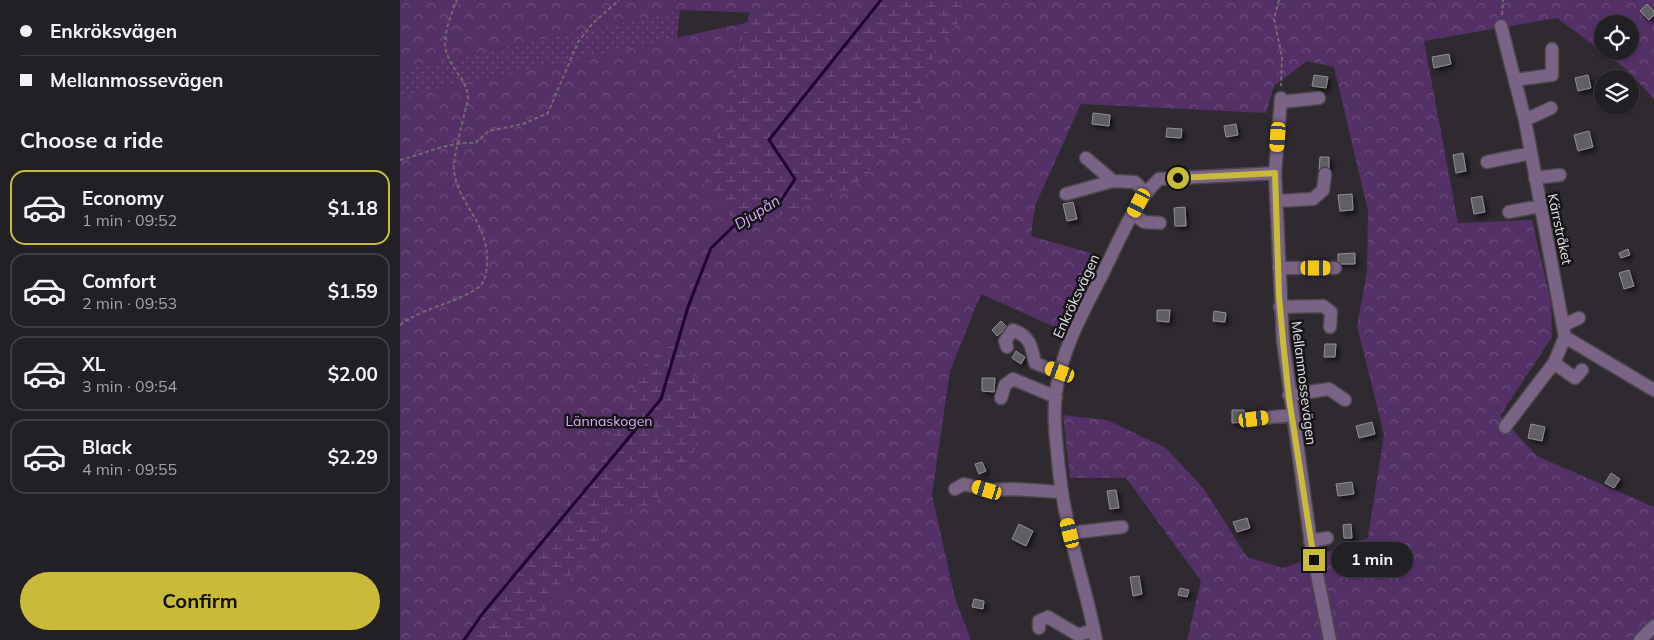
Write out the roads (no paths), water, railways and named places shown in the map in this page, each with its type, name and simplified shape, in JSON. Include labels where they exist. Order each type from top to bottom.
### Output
[{"type":"street","name":"Kärrstråket","points":[[1500,26],[1525,120],[1565,331]]},
{"type":"street","points":[[1515,80],[1552,75],[1552,49]]},
{"type":"street","name":"Mellanmossevägen","points":[[1319,98],[1281,100],[1275,173],[1280,307],[1289,395],[1310,541],[1330,640]]},
{"type":"street","points":[[1525,120],[1551,108]]},
{"type":"street","points":[[1486,162],[1531,153]]},
{"type":"street","points":[[1086,158],[1113,181]]},
{"type":"street","name":"Enkröksvägen","points":[[1095,635],[1062,492],[1054,421],[1060,372],[1065,354],[1089,300],[1145,192],[1158,179],[1275,173]]},
{"type":"street","points":[[1276,201],[1313,199],[1323,190],[1325,174]]},
{"type":"street","points":[[1535,178],[1560,174]]},
{"type":"street","points":[[1066,194],[1113,181],[1135,182],[1145,192]]},
{"type":"street","points":[[1510,212],[1540,206]]},
{"type":"street","points":[[1134,214],[1144,222],[1160,223]]},
{"type":"street","points":[[1279,268],[1335,268]]},
{"type":"street","points":[[1280,307],[1324,306],[1331,312],[1330,327]]},
{"type":"street","points":[[1505,427],[1554,363],[1565,331],[1579,318]]},
{"type":"street","points":[[1007,346],[1005,341],[1013,330],[1020,333],[1030,342],[1035,362],[1060,372]]},
{"type":"street","points":[[1565,331],[1654,390]]},
{"type":"street","points":[[1554,363],[1575,378],[1582,370]]},
{"type":"street","points":[[1001,398],[1005,385],[1014,379],[1056,397]]},
{"type":"street","points":[[1289,395],[1329,389],[1345,400]]},
{"type":"street","points":[[1254,419],[1292,415]]},
{"type":"street","points":[[955,489],[964,484],[987,490],[1014,489],[1062,492]]},
{"type":"street","points":[[1070,533],[1122,527]]},
{"type":"street","points":[[1310,541],[1327,538]]},
{"type":"street","points":[[1038,628],[1039,621],[1048,617],[1078,635],[1095,635]]},
{"type":"street","points":[[1640,640],[1654,626]]},
{"type":"waterway","name":"Djupån","points":[[464,640],[483,613],[661,399],[688,307],[711,248],[736,224],[780,202],[795,179],[769,140],[881,0]]},
{"type":"park label","name":"Lännaskogen","points":[[609,421]]}]
